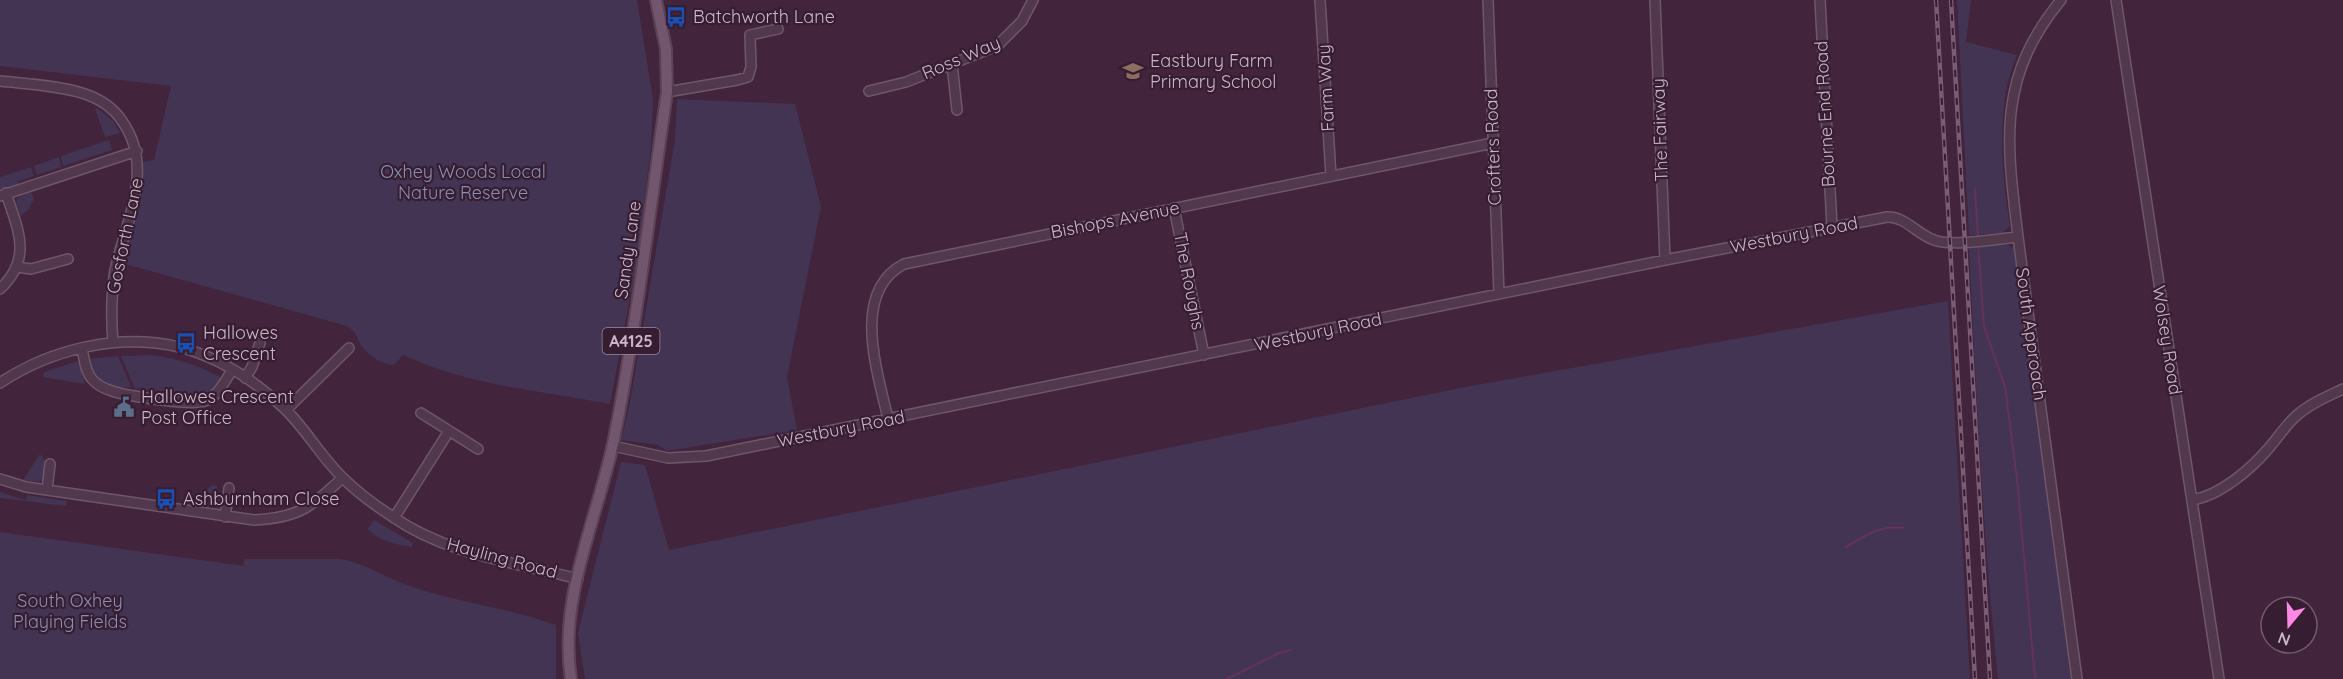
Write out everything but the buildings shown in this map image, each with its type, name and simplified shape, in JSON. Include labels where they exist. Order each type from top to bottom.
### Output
[{"type":"main road","name":"Sandy Lane","points":[[571,679],[568,657],[572,608],[591,523],[613,446],[627,372],[667,92],[666,49],[656,0]]},
{"type":"street","name":"Ross Way","points":[[869,91],[906,82],[997,46],[1028,13],[1033,0]]},
{"type":"street","name":"Farm Way","points":[[1320,0],[1331,176]]},
{"type":"street","name":"Crofters Road","points":[[1488,0],[1499,294]]},
{"type":"street","name":"The Fairway","points":[[1655,0],[1665,260]]},
{"type":"street","name":"Bourne End Road","points":[[1820,0],[1832,227]]},
{"type":"street","name":"South Approach","points":[[2061,0],[2036,33],[2021,63],[2011,103],[2009,135],[2018,237],[2077,679]]},
{"type":"street","name":"Wolsey Road","points":[[2116,0],[2219,679]]},
{"type":"street","points":[[667,92],[748,77],[751,67],[750,35],[778,29]]},
{"type":"street","points":[[952,64],[957,110]]},
{"type":"street","name":"Gosforth Lane","points":[[0,81],[74,91],[97,99],[119,117],[130,132],[137,151],[139,169],[134,201],[111,292],[113,343]]},
{"type":"street","name":"Bishops Avenue","points":[[888,419],[871,326],[876,298],[891,272],[912,261],[1493,143]]},
{"type":"street","points":[[0,289],[17,267],[21,249],[20,235],[3,195],[137,151]]},
{"type":"street","name":"The Roughs","points":[[1174,208],[1204,355]]},
{"type":"street","name":"Westbury Road","points":[[613,446],[683,459],[706,456],[1665,260],[1892,216],[1933,240],[1943,243],[2018,237]]},
{"type":"street","points":[[17,267],[31,269],[68,258]]},
{"type":"street","name":"Hayling Road","points":[[0,383],[38,362],[82,348],[113,343],[178,347],[232,370],[286,410],[342,478],[394,518],[420,533],[469,552],[578,579]]},
{"type":"street","points":[[245,378],[252,367],[260,343]]},
{"type":"street","points":[[82,348],[92,379],[105,388],[117,392],[201,402],[213,397],[219,391],[232,370]]},
{"type":"street","points":[[286,410],[349,348]]},
{"type":"street","points":[[2192,500],[2203,498],[2242,473],[2257,461],[2293,419],[2320,399],[2343,389]]},
{"type":"street","points":[[421,413],[478,449]]},
{"type":"street","points":[[394,518],[449,431]]},
{"type":"street","points":[[47,490],[50,464]]},
{"type":"street","points":[[0,479],[18,486],[225,516],[262,519],[298,512],[316,503],[342,478]]},
{"type":"street","points":[[225,516],[229,488]]},
{"type":"green space","name":"Oxhey Woods Local Nature Reserve","points":[[0,0],[637,0],[653,99],[651,146],[638,255],[610,404],[478,380],[427,365],[403,355],[394,365],[385,363],[367,352],[355,332],[347,326],[122,263],[137,200],[143,162],[154,160],[171,86],[0,66]]},
{"type":"green space","points":[[1957,0],[1971,0],[1966,42],[2017,55],[2007,86],[2004,108],[2003,159],[2010,226],[2002,233],[1969,235]]},
{"type":"green space","points":[[677,99],[795,104],[821,207],[787,377],[797,430],[667,451],[658,445],[621,440],[629,408],[675,140]]},
{"type":"green space","points":[[97,108],[113,121],[120,133],[105,137],[95,109]]},
{"type":"green space","points":[[109,140],[112,150],[63,166],[61,156]]},
{"type":"green space","points":[[59,157],[61,167],[37,175],[34,166]]},
{"type":"green space","points":[[31,167],[34,176],[18,181],[19,186],[0,193],[0,177]]},
{"type":"green space","points":[[31,192],[34,199],[28,210],[20,216],[16,203],[17,198]]},
{"type":"green space","points":[[2001,242],[2015,248],[2072,679],[1998,679],[1984,517],[1969,247]]},
{"type":"green space","points":[[1948,301],[1970,679],[585,679],[578,633],[621,462],[645,465],[669,550],[1460,388]]},
{"type":"green space","points":[[151,355],[188,363],[222,378],[213,390],[195,398],[137,388],[136,391],[121,356]]},
{"type":"green space","points":[[118,356],[131,387],[123,389],[105,382],[94,371],[88,359]]},
{"type":"green space","points":[[78,361],[85,384],[43,377],[44,372]]},
{"type":"green space","points":[[40,454],[46,462],[44,479],[39,482],[23,480]]},
{"type":"green space","points":[[212,485],[217,486],[216,496],[222,497],[223,509],[204,506],[205,491]]},
{"type":"green space","points":[[0,492],[26,500],[27,495],[67,501],[66,506],[0,498]]},
{"type":"green space","points":[[374,520],[413,543],[412,547],[378,537],[368,529]]},
{"type":"green space","name":"South Oxhey Playing Fields","points":[[0,532],[244,566],[244,559],[341,559],[351,561],[418,589],[556,625],[556,679],[0,679]]},
{"type":"waterway","points":[[1975,189],[1978,237]]},
{"type":"waterway","points":[[1978,243],[1984,326],[2005,387],[2017,479],[2035,679]]},
{"type":"waterway","points":[[1846,547],[1881,529],[1904,528]]},
{"type":"waterway","points":[[1227,679],[1279,653],[1291,650]]},
{"type":"railway","points":[[1936,0],[1975,679]]},
{"type":"railway","points":[[1951,0],[1990,679]]},
{"type":"place","name":"Batchworth Lane","points":[[676,17]]},
{"type":"place","name":"Eastbury Farm Primary School","points":[[1133,71]]},
{"type":"place","name":"Hallowes Crescent","points":[[186,343]]},
{"type":"place","name":"Hallowes Crescent Post Office","points":[[124,407]]},
{"type":"place","name":"Ashburnham Close","points":[[166,499]]}]
